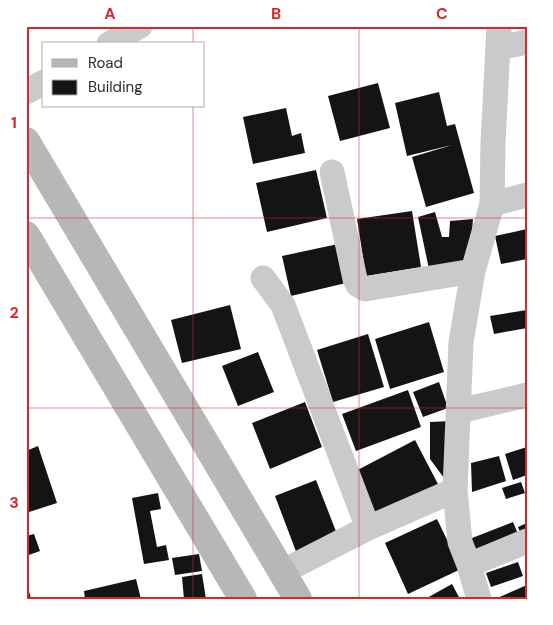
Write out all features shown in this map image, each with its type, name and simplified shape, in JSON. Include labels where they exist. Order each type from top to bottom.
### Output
[{"type":"main road","points":[[26,141],[298,599]]},
{"type":"main road","points":[[26,235],[236,597]]},
{"type":"street","points":[[112,42],[140,26]]},
{"type":"street","points":[[479,599],[460,542],[455,490],[461,342],[473,271],[492,204],[493,143],[499,37],[527,42]]},
{"type":"street","points":[[26,92],[42,83]]},
{"type":"street","points":[[332,172],[355,279],[358,285],[365,289],[473,271]]},
{"type":"street","points":[[492,204],[527,195]]},
{"type":"street","points":[[263,278],[283,305],[368,528]]},
{"type":"street","points":[[459,411],[527,396]]},
{"type":"street","points":[[282,572],[368,528],[455,490]]},
{"type":"street","points":[[469,565],[527,540]]},
{"type":"building","points":[[378,83],[390,128],[340,141],[328,96]]},
{"type":"building","points":[[439,92],[447,126],[455,124],[474,193],[426,207],[412,157],[452,145],[407,156],[395,103]]},
{"type":"building","points":[[286,108],[292,136],[301,133],[305,153],[253,164],[243,117]]},
{"type":"building","points":[[316,170],[327,218],[267,232],[256,183]]},
{"type":"building","points":[[412,211],[421,267],[366,276],[357,219]]},
{"type":"building","points":[[435,212],[442,237],[449,237],[450,221],[473,219],[470,260],[429,269],[418,217]]},
{"type":"building","points":[[527,229],[527,259],[501,264],[495,236]]},
{"type":"building","points":[[338,244],[346,283],[291,296],[282,256]]},
{"type":"building","points":[[230,305],[241,349],[182,363],[171,320]]},
{"type":"building","points":[[527,310],[527,328],[494,334],[490,316]]},
{"type":"building","points":[[429,322],[444,372],[390,389],[375,339]]},
{"type":"building","points":[[368,334],[384,387],[333,402],[317,350]]},
{"type":"building","points":[[258,352],[274,392],[238,406],[222,366]]},
{"type":"building","points":[[439,382],[448,408],[423,417],[413,392]]},
{"type":"building","points":[[408,390],[421,427],[356,451],[342,414]]},
{"type":"building","points":[[305,402],[322,447],[270,469],[252,423]]},
{"type":"building","points":[[451,421],[444,478],[430,459],[430,422]]},
{"type":"building","points":[[415,440],[439,486],[372,521],[348,475]]},
{"type":"building","points":[[38,446],[57,503],[26,513],[26,451]]},
{"type":"building","points":[[527,447],[527,475],[513,480],[505,454]]},
{"type":"building","points":[[499,456],[506,481],[472,492],[471,463]]},
{"type":"building","points":[[316,480],[339,539],[297,554],[275,496]]},
{"type":"building","points":[[521,482],[525,493],[506,499],[502,488]]},
{"type":"building","points":[[158,493],[161,509],[150,511],[157,547],[166,545],[169,560],[144,564],[132,498]]},
{"type":"building","points":[[437,519],[461,569],[408,594],[385,543]]},
{"type":"building","points":[[513,522],[521,541],[475,560],[467,540]]},
{"type":"building","points":[[527,523],[527,539],[523,540],[518,527]]},
{"type":"building","points":[[34,534],[40,551],[26,556],[26,536]]},
{"type":"building","points":[[199,554],[202,571],[175,575],[172,558]]},
{"type":"building","points":[[518,562],[523,576],[491,587],[486,573]]},
{"type":"building","points":[[202,574],[206,599],[184,599],[182,577]]},
{"type":"building","points":[[136,579],[141,599],[85,599],[84,591]]},
{"type":"building","points":[[27,583],[31,599],[26,599]]},
{"type":"building","points":[[452,584],[460,599],[425,599]]},
{"type":"building","points":[[527,585],[527,599],[495,599]]}]
